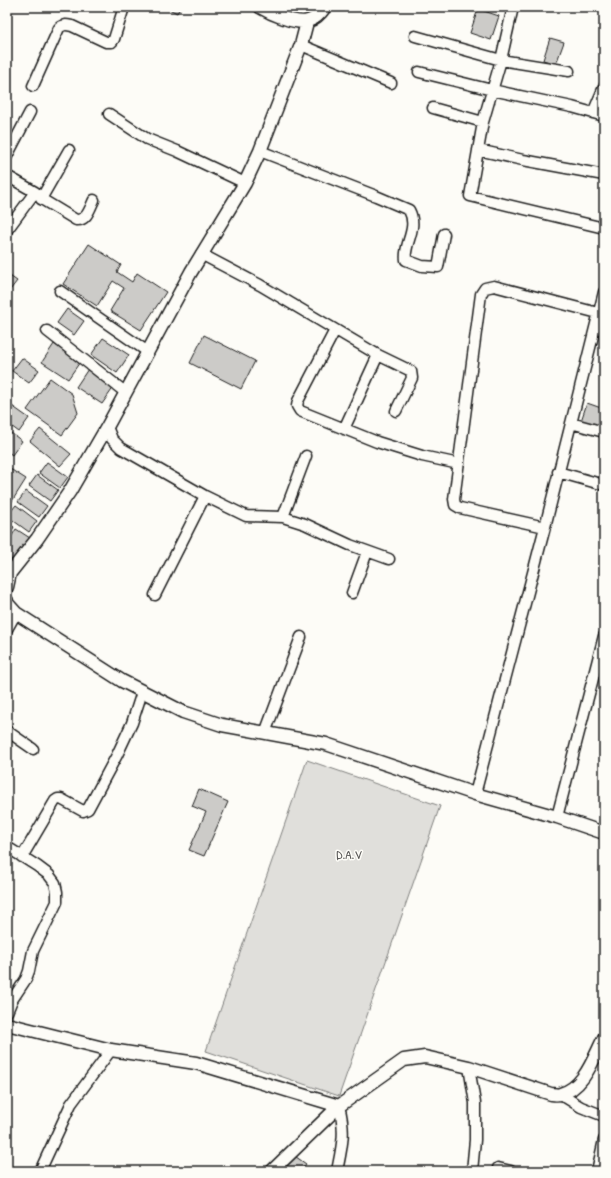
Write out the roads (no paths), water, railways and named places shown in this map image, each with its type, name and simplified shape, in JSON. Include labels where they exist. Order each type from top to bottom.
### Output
[{"type":"street","points":[[33,86],[59,28],[67,25],[72,26],[106,42],[112,42],[124,7]]},
{"type":"street","points":[[260,7],[294,21],[307,22],[318,15],[325,7]]},
{"type":"street","points":[[513,7],[501,60],[483,122],[470,196],[604,228]]},
{"type":"street","points":[[7,587],[9,572],[37,539],[70,491],[107,427],[201,254],[245,183],[260,151],[301,45],[307,22]]},
{"type":"street","points":[[415,36],[501,60],[569,71]]},
{"type":"street","points":[[301,45],[391,83]]},
{"type":"street","points":[[419,72],[492,90],[572,107],[604,116]]},
{"type":"street","points":[[593,112],[604,87]]},
{"type":"street","points":[[433,108],[483,122]]},
{"type":"street","points":[[7,156],[30,112]]},
{"type":"street","points":[[109,114],[147,139],[177,151],[245,183]]},
{"type":"street","points":[[7,230],[38,195],[69,150]]},
{"type":"street","points":[[478,150],[604,175]]},
{"type":"street","points":[[260,151],[409,210],[413,217],[411,235],[405,256],[406,260],[422,266],[438,267],[444,234]]},
{"type":"street","points":[[7,176],[76,220],[80,221],[84,218],[94,200]]},
{"type":"street","points":[[201,254],[260,285],[378,355],[411,371],[412,378],[396,411]]},
{"type":"street","points":[[545,527],[460,508],[456,505],[454,499],[481,294],[485,288],[494,286],[598,313]]},
{"type":"street","points":[[60,291],[148,352]]},
{"type":"street","points":[[475,794],[571,423],[599,332],[598,313],[604,292]]},
{"type":"street","points":[[335,330],[298,401],[297,406],[300,411],[377,442],[422,456],[459,464]]},
{"type":"street","points":[[47,331],[125,392]]},
{"type":"street","points":[[344,429],[378,355]]},
{"type":"street","points":[[571,423],[604,432]]},
{"type":"street","points":[[107,427],[112,439],[121,448],[204,496],[246,516],[257,517],[269,515],[283,517],[305,524],[350,545],[389,559]]},
{"type":"street","points":[[283,517],[306,456]]},
{"type":"street","points":[[558,472],[604,484]]},
{"type":"street","points":[[155,595],[204,496]]},
{"type":"street","points":[[352,593],[367,552]]},
{"type":"street","points":[[7,601],[16,613],[122,681],[190,715],[222,725],[326,744],[475,794],[557,817],[604,833]]},
{"type":"street","points":[[7,629],[16,613]]},
{"type":"street","points":[[557,817],[604,636]]},
{"type":"street","points":[[265,733],[301,637]]},
{"type":"street","points":[[22,857],[55,801],[61,799],[83,811],[88,809],[117,755],[132,723],[142,692]]},
{"type":"street","points":[[7,731],[32,749]]},
{"type":"street","points":[[7,847],[49,875],[55,883],[57,892],[57,902],[33,951],[30,971],[12,1000],[7,1012]]},
{"type":"street","points":[[7,1024],[111,1050],[196,1063],[339,1106]]},
{"type":"street","points":[[272,1171],[339,1106],[404,1060],[425,1057],[469,1067],[551,1094],[560,1094],[573,1088],[584,1076],[601,1052],[604,1038]]},
{"type":"street","points":[[40,1171],[71,1104],[111,1050]]},
{"type":"street","points":[[469,1067],[475,1103],[475,1140],[472,1171]]},
{"type":"street","points":[[560,1094],[581,1107],[604,1116]]},
{"type":"street","points":[[337,1171],[343,1144],[343,1121],[339,1106]]},
{"type":"street","points":[[596,1171],[604,1140]]},
{"type":"street","points":[[498,1168],[511,1171]]},
{"type":"park label","name":"D.A.V","points":[[349,854]]}]
